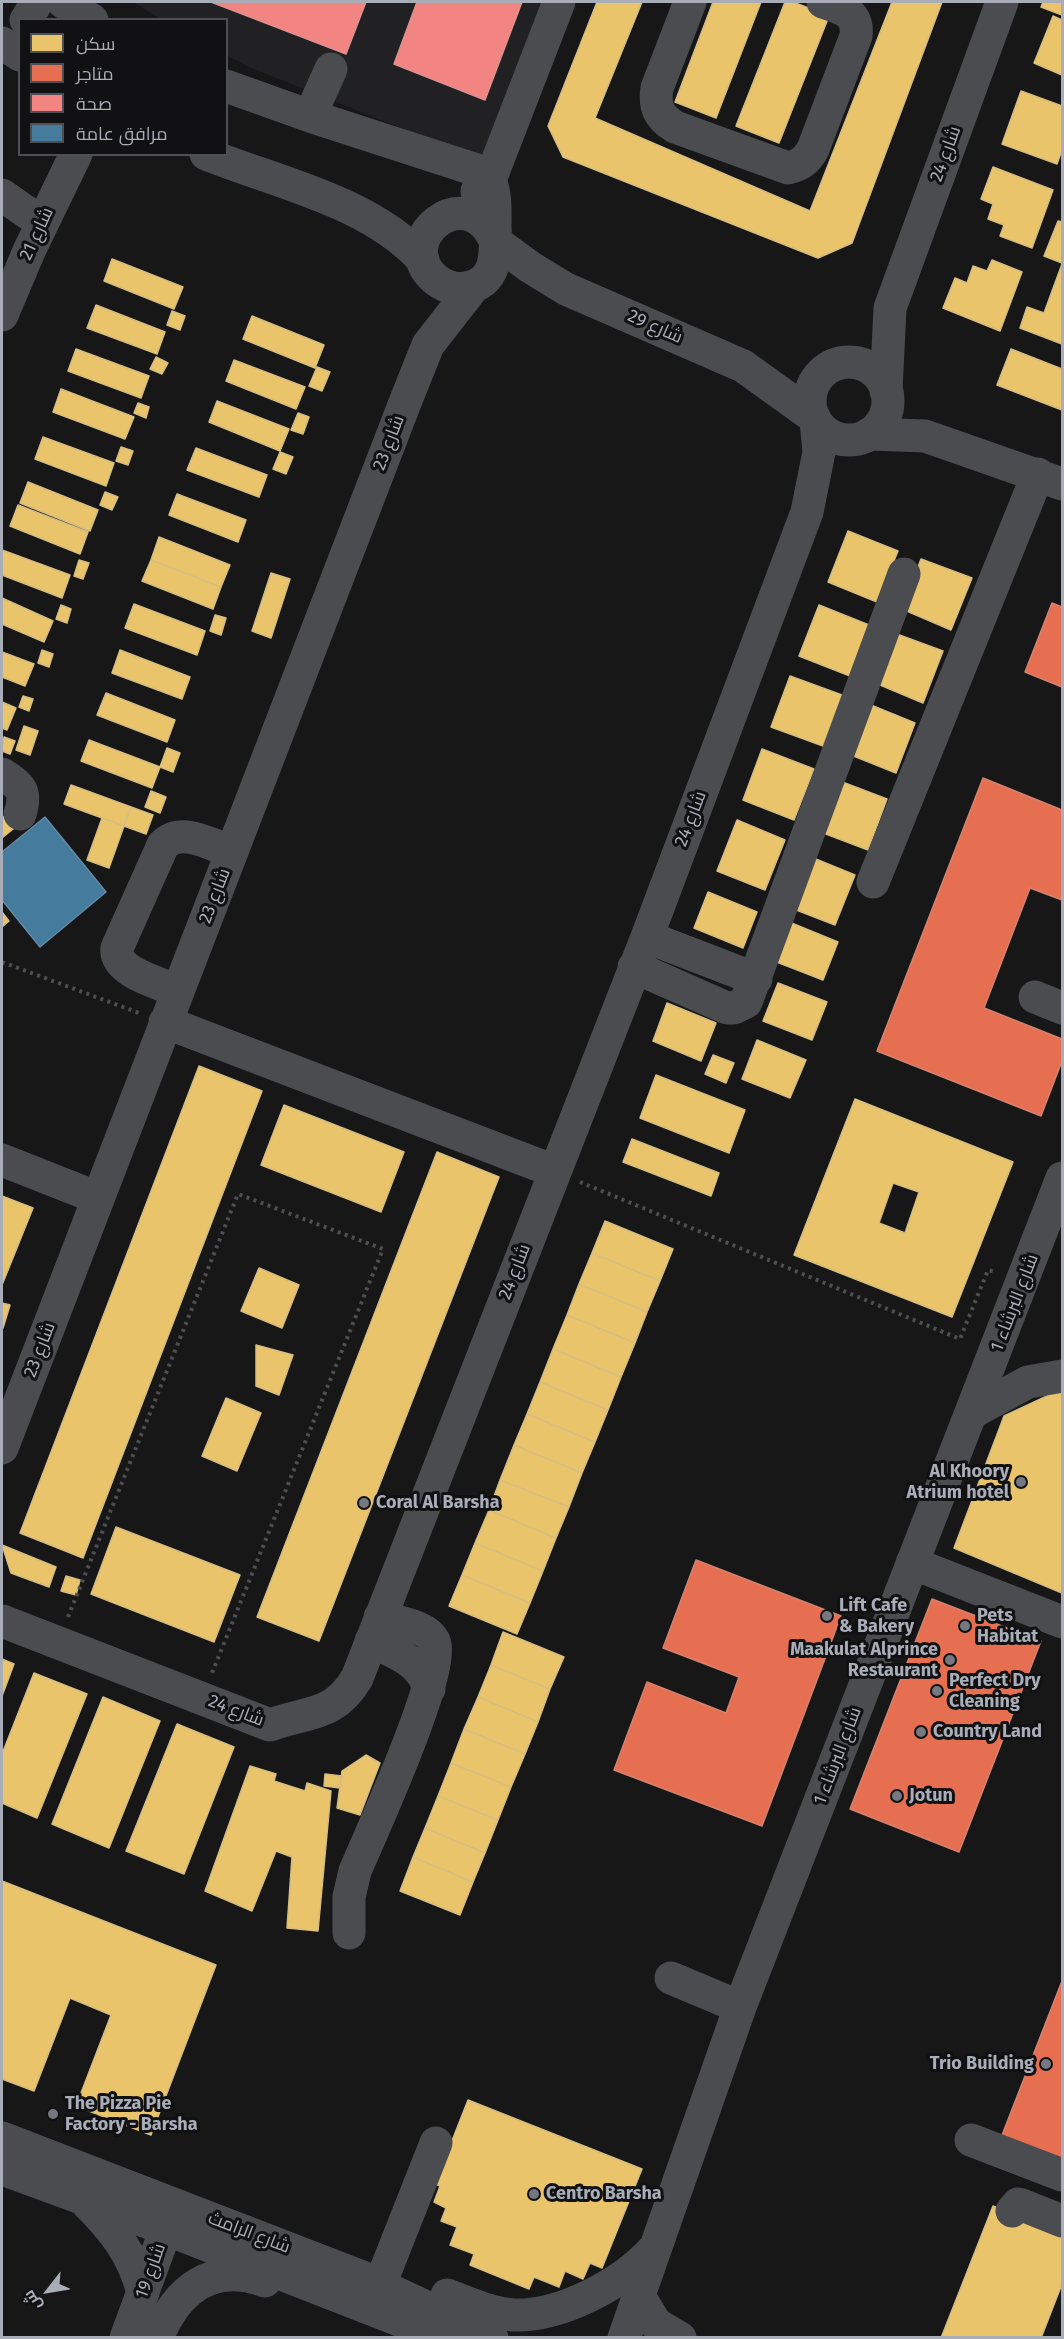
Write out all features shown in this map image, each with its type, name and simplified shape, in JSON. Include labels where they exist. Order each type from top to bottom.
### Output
[{"type":"street","points":[[27,18],[38,2]]},
{"type":"street","points":[[63,2],[89,18]]},
{"type":"street","points":[[424,262],[424,237],[430,227],[491,177],[559,2]]},
{"type":"street","points":[[690,2],[657,88],[658,112],[665,121],[675,127],[788,168],[808,159],[856,36],[855,20],[850,13],[823,2]]},
{"type":"street","name":"شارع 24","points":[[887,394],[890,308],[1002,2]]},
{"type":"street","points":[[310,116],[328,68]]},
{"type":"street","points":[[228,87],[491,177]]},
{"type":"street","name":"شارع 21","points":[[2,315],[42,223],[75,156]]},
{"type":"street","points":[[211,156],[364,214],[401,239],[424,262],[429,273],[445,286],[455,288],[476,285],[494,266],[496,241],[494,192],[491,177]]},
{"type":"street","points":[[2,195],[42,223]]},
{"type":"street","points":[[364,214],[442,217],[455,213],[475,217],[484,222],[496,241]]},
{"type":"street","name":"شارع 29","points":[[496,241],[530,267],[566,289],[744,366],[815,419]]},
{"type":"street","name":"شارع 23","points":[[424,262],[428,345]]},
{"type":"street","name":"شارع 29","points":[[476,285],[566,289]]},
{"type":"street","name":"شارع 23","points":[[2,1447],[428,345],[476,285]]},
{"type":"street","name":"شارع 24","points":[[827,369],[859,345],[890,308]]},
{"type":"street","points":[[865,436],[885,414],[887,394],[883,382],[870,369],[853,362],[827,369],[814,381],[811,394],[815,419],[823,429],[841,439],[865,436],[926,436],[1050,479],[873,882]]},
{"type":"street","name":"شارع 29","points":[[744,366],[827,369]]},
{"type":"street","points":[[887,394],[951,444]]},
{"type":"street","name":"شارع 24","points":[[2,1621],[270,1725],[295,1716],[315,1714],[332,1707],[347,1694],[357,1678],[647,937],[811,500],[819,452],[815,419]]},
{"type":"street","name":"شارع 24","points":[[811,500],[865,436]]},
{"type":"street","points":[[634,967],[727,1008],[734,1008],[746,1002],[904,574]]},
{"type":"street","points":[[2,774],[16,782],[24,791],[25,797],[20,814]]},
{"type":"street","points":[[178,991],[125,967],[118,959],[117,948],[160,852],[169,839],[183,836],[232,852]]},
{"type":"street","points":[[647,937],[756,979]]},
{"type":"street","points":[[165,1022],[554,1171]]},
{"type":"street","points":[[2,1160],[98,1198]]},
{"type":"street","points":[[1058,1190],[1062,1240]]},
{"type":"street","name":"شارع البرشاء 1","points":[[625,2324],[656,2246],[740,2007],[1058,1190]]},
{"type":"street","points":[[973,1412],[1028,1382],[1062,1376]]},
{"type":"street","points":[[912,1563],[1062,1622]]},
{"type":"street","points":[[349,1933],[349,1897],[356,1871],[429,1689],[424,1673],[376,1629]]},
{"type":"street","points":[[671,1978],[740,2007]]},
{"type":"street","name":"شارع الرامث","points":[[2,2138],[181,2221]]},
{"type":"street","points":[[971,2140],[1062,2175]]},
{"type":"street","points":[[369,2282],[438,2144]]},
{"type":"street","name":"شارع الرامث","points":[[2,2169],[81,2197],[181,2221],[369,2282],[492,2337]]},
{"type":"street","points":[[81,2197],[125,2245],[136,2268],[143,2293]]},
{"type":"street","points":[[1012,2211],[1014,2206],[1022,2205],[1062,2221]]},
{"type":"street","name":"شارع 19","points":[[126,2337],[143,2293],[181,2221]]},
{"type":"street","name":"شارع 19","points":[[146,2337],[181,2221]]},
{"type":"street","points":[[157,2337],[163,2323],[183,2296],[195,2286],[222,2274],[251,2276],[315,2296],[369,2282],[426,2286],[489,2311],[526,2315],[550,2309],[603,2289],[632,2270],[656,2246]]},
{"type":"street","name":"شارع الرامث","points":[[369,2282],[445,2337]]},
{"type":"street","points":[[625,2324],[656,2324],[680,2337]]},
{"type":"path","points":[[2,962],[165,1022]]},
{"type":"path","points":[[554,1171],[960,1339],[988,1270],[1023,1282]]},
{"type":"path","points":[[58,1642],[238,1194],[383,1249],[202,1698]]},
{"type":"shaded area","points":[[133,2],[547,2],[483,161],[249,67],[228,56],[228,18],[158,18]]},
{"type":"building: سكن","points":[[597,2],[642,2],[595,118],[810,211],[892,2],[942,2],[852,243],[818,258],[563,157],[548,126]]},
{"type":"building: سكن","points":[[713,2],[761,2],[716,118],[675,102]]},
{"type":"building: سكن","points":[[785,2],[793,2],[829,16],[779,143],[736,126]]},
{"type":"building: سكن","points":[[1043,2],[1062,2],[1062,15],[1041,7]]},
{"type":"building: سكن","points":[[1053,16],[1062,20],[1062,75],[1034,63]]},
{"type":"building: سكن","points":[[1021,91],[1062,106],[1062,150],[1057,164],[1002,144]]},
{"type":"building: سكن","points":[[993,167],[1053,190],[1032,248],[1000,236],[1004,225],[988,219],[993,204],[981,199]]},
{"type":"building: سكن","points":[[1058,221],[1062,222],[1062,263],[1044,256]]},
{"type":"building: سكن","points":[[112,259],[183,287],[174,309],[104,281]]},
{"type":"building: سكن","points":[[992,260],[1022,272],[1000,331],[943,308],[955,278],[967,283],[973,266],[987,271]]},
{"type":"building: سكن","points":[[1062,264],[1062,344],[1020,328],[1027,307],[1044,313]]},
{"type":"building: سكن","points":[[96,305],[165,332],[157,354],[87,328]]},
{"type":"building: سكن","points":[[172,311],[185,316],[180,330],[167,325]]},
{"type":"building: سكن","points":[[252,316],[324,345],[315,368],[243,339]]},
{"type":"building: سكن","points":[[76,349],[149,376],[141,398],[68,371]]},
{"type":"building: سكن","points":[[1011,349],[1062,369],[1062,410],[997,385]]},
{"type":"building: سكن","points":[[156,357],[168,363],[162,374],[150,369]]},
{"type":"building: سكن","points":[[234,360],[305,387],[296,409],[226,381]]},
{"type":"building: سكن","points":[[317,367],[330,372],[322,391],[309,386]]},
{"type":"building: سكن","points":[[61,389],[134,417],[125,439],[53,412]]},
{"type":"building: سكن","points":[[217,401],[289,429],[280,451],[209,422]]},
{"type":"building: سكن","points":[[138,403],[149,407],[146,418],[134,413]]},
{"type":"building: سكن","points":[[298,413],[309,417],[303,434],[291,430]]},
{"type":"building: سكن","points":[[43,437],[114,463],[106,486],[35,459]]},
{"type":"building: سكن","points":[[121,447],[133,451],[128,465],[116,461]]},
{"type":"building: سكن","points":[[196,448],[267,475],[259,497],[187,470]]},
{"type":"building: سكن","points":[[280,452],[293,457],[286,474],[273,469]]},
{"type":"building: سكن","points":[[28,482],[98,510],[90,531],[20,503]]},
{"type":"building: سكن","points":[[105,492],[118,497],[112,510],[100,505]]},
{"type":"building: سكن","points":[[177,494],[246,520],[238,542],[169,515]]},
{"type":"building: سكن","points":[[18,505],[88,532],[80,554],[10,526]]},
{"type":"building: سكن","points":[[848,531],[898,551],[877,602],[828,582]]},
{"type":"building: سكن","points":[[159,537],[230,565],[221,587],[151,560]]},
{"type":"building: سكن","points":[[2,550],[70,575],[62,598],[2,575]]},
{"type":"building: سكن","points":[[921,559],[972,578],[951,630],[902,609]]},
{"type":"building: سكن","points":[[79,560],[89,563],[83,579],[74,576]]},
{"type":"building: سكن","points":[[151,560],[221,587],[213,609],[142,581]]},
{"type":"building: سكن","points":[[271,573],[290,579],[271,638],[252,631]]},
{"type":"building: سكن","points":[[2,598],[53,621],[44,642],[2,624]]},
{"type":"building: سكن","points":[[134,604],[205,631],[197,655],[125,628]]},
{"type":"building: سكن","points":[[61,605],[71,609],[67,623],[56,619]]},
{"type":"building: سكن","points":[[819,605],[869,625],[850,676],[799,656]]},
{"type":"building: سكن","points":[[215,615],[226,618],[221,635],[210,631]]},
{"type":"building: سكن","points":[[894,633],[943,651],[923,703],[873,682]]},
{"type":"building: سكن","points":[[42,650],[53,654],[49,667],[38,663]]},
{"type":"building: سكن","points":[[120,650],[190,677],[182,699],[112,673]]},
{"type":"building: سكن","points":[[2,652],[34,664],[25,686],[2,677]]},
{"type":"building: سكن","points":[[790,676],[842,695],[823,746],[771,727]]},
{"type":"building: سكن","points":[[106,693],[175,720],[167,742],[97,715]]},
{"type":"building: سكن","points":[[23,696],[33,699],[29,711],[19,707]]},
{"type":"building: سكن","points":[[2,702],[16,708],[7,730],[2,728]]},
{"type":"building: سكن","points":[[866,703],[915,723],[896,773],[846,753]]},
{"type":"building: سكن","points":[[24,726],[38,731],[30,755],[16,750]]},
{"type":"building: سكن","points":[[4,737],[15,741],[10,754],[2,751]]},
{"type":"building: سكن","points":[[89,740],[160,767],[152,788],[81,761]]},
{"type":"building: سكن","points":[[167,748],[180,753],[173,772],[160,767]]},
{"type":"building: سكن","points":[[762,749],[814,769],[794,820],[743,800]]},
{"type":"building: سكن","points":[[837,780],[887,799],[868,850],[818,831]]},
{"type":"building: سكن","points":[[71,785],[131,807],[124,826],[64,804]]},
{"type":"building: سكن","points":[[151,791],[166,797],[160,813],[145,807]]},
{"type":"building: سكن","points":[[131,807],[153,815],[146,834],[124,826]]},
{"type":"building: سكن","points":[[8,813],[18,825],[2,838],[2,818]]},
{"type":"building: سكن","points":[[102,818],[124,826],[109,868],[87,860]]},
{"type":"building: سكن","points":[[737,820],[785,840],[765,890],[717,871]]},
{"type":"building: سكن","points":[[806,855],[855,875],[835,925],[786,906]]},
{"type":"building: سكن","points":[[708,892],[757,912],[743,948],[694,928]]},
{"type":"building: سكن","points":[[2,912],[9,921],[2,927]]},
{"type":"building: سكن","points":[[789,922],[838,942],[823,980],[774,961]]},
{"type":"building: سكن","points":[[778,983],[827,1002],[812,1040],[763,1021]]},
{"type":"building: سكن","points":[[667,1003],[716,1023],[701,1061],[653,1041]]},
{"type":"building: سكن","points":[[757,1040],[806,1060],[790,1098],[742,1079]]},
{"type":"building: سكن","points":[[713,1055],[734,1063],[726,1083],[705,1074]]},
{"type":"building: سكن","points":[[199,1066],[262,1091],[83,1558],[20,1533]]},
{"type":"building: سكن","points":[[656,1075],[745,1110],[729,1153],[640,1118]]},
{"type":"building: سكن","points":[[855,1099],[1013,1162],[952,1317],[794,1255]],"holes":[[[893,1183],[919,1192],[905,1233],[879,1223]]]},
{"type":"building: سكن","points":[[284,1105],[404,1152],[381,1212],[261,1165]]},
{"type":"building: سكن","points":[[632,1139],[719,1173],[711,1196],[623,1162]]},
{"type":"building: سكن","points":[[437,1152],[499,1177],[319,1641],[257,1617]]},
{"type":"building: سكن","points":[[2,1196],[33,1208],[2,1285]]},
{"type":"building: سكن","points":[[605,1221],[673,1249],[660,1281],[592,1253]]},
{"type":"building: سكن","points":[[592,1253],[660,1281],[647,1312],[579,1284]]},
{"type":"building: سكن","points":[[259,1268],[299,1285],[282,1328],[241,1311]]},
{"type":"building: سكن","points":[[579,1284],[647,1312],[635,1343],[567,1315]]},
{"type":"building: سكن","points":[[2,1303],[10,1305],[3,1328],[2,1327]]},
{"type":"building: سكن","points":[[567,1315],[635,1343],[621,1377],[553,1349]]},
{"type":"building: سكن","points":[[256,1345],[293,1355],[279,1395],[256,1386]]},
{"type":"building: سكن","points":[[553,1349],[621,1377],[608,1410],[540,1382]]},
{"type":"building: سكن","points":[[540,1382],[608,1410],[595,1442],[527,1414]]},
{"type":"building: سكن","name":"Al Khoory Atrium hotel","points":[[1062,1389],[1062,1593],[954,1548],[1004,1416]]},
{"type":"building: سكن","points":[[226,1398],[261,1413],[237,1471],[202,1456]]},
{"type":"building: سكن","points":[[527,1414],[595,1442],[582,1473],[514,1445]]},
{"type":"building: سكن","points":[[514,1445],[582,1473],[569,1507],[500,1480]]},
{"type":"building: سكن","points":[[500,1480],[569,1507],[556,1538],[489,1510]]},
{"type":"building: سكن","points":[[489,1510],[556,1538],[543,1571],[475,1543]]},
{"type":"building: سكن","points":[[116,1527],[240,1575],[214,1642],[91,1594]]},
{"type":"building: سكن","points":[[475,1543],[543,1571],[530,1603],[462,1575]]},
{"type":"building: سكن","points":[[2,1545],[56,1567],[49,1587],[11,1573]]},
{"type":"building: سكن","points":[[462,1575],[530,1603],[517,1634],[449,1606]]},
{"type":"building: سكن","points":[[66,1576],[80,1580],[76,1595],[61,1591]]},
{"type":"building: سكن","points":[[503,1632],[564,1657],[550,1689],[491,1665]]},
{"type":"building: سكن","points":[[2,1659],[14,1664],[2,1696]]},
{"type":"building: سكن","points":[[491,1665],[550,1689],[538,1722],[478,1697]]},
{"type":"building: سكن","points":[[34,1673],[87,1694],[37,1818],[2,1803],[2,1754]]},
{"type":"building: سكن","points":[[103,1697],[160,1721],[109,1848],[52,1824]]},
{"type":"building: سكن","points":[[478,1697],[538,1722],[525,1754],[464,1729]]},
{"type":"building: سكن","points":[[177,1724],[234,1747],[184,1874],[126,1851]]},
{"type":"building: سكن","points":[[464,1729],[525,1754],[511,1787],[451,1763]]},
{"type":"building: سكن","points":[[366,1755],[380,1763],[360,1815],[337,1808],[342,1771]]},
{"type":"building: سكن","points":[[451,1763],[511,1787],[498,1820],[438,1796]]},
{"type":"building: سكن","points":[[250,1766],[276,1774],[274,1781],[305,1791],[307,1783],[331,1791],[318,1931],[287,1928],[292,1857],[276,1851],[252,1911],[205,1891]]},
{"type":"building: سكن","points":[[325,1774],[342,1776],[340,1788],[324,1786]]},
{"type":"building: سكن","points":[[438,1796],[498,1820],[485,1853],[425,1828]]},
{"type":"building: سكن","points":[[425,1828],[485,1853],[473,1882],[413,1857]]},
{"type":"building: سكن","points":[[413,1857],[473,1882],[460,1915],[400,1891]]},
{"type":"building: سكن","points":[[2,1881],[216,1965],[151,2135],[76,2106],[111,2015],[70,1998],[34,2091],[2,2079]]},
{"type":"building: سكن","name":"Centro Barsha","points":[[468,2100],[642,2169],[602,2268],[590,2263],[583,2279],[565,2271],[559,2287],[534,2277],[529,2289],[470,2265],[474,2254],[450,2245],[457,2227],[441,2221],[446,2208],[434,2202],[440,2186],[435,2184]]},
{"type":"building: سكن","points":[[993,2206],[1062,2233],[1062,2284],[1041,2338],[941,2338]]},
{"type":"building: متاجر","points":[[1052,603],[1062,607],[1062,687],[1025,672]]},
{"type":"building: متاجر","points":[[983,778],[1062,810],[1062,900],[1030,888],[984,1008],[1062,1039],[1062,1061],[1041,1116],[877,1051]]},
{"type":"building: متاجر","points":[[696,1560],[841,1616],[762,1826],[614,1770],[647,1682],[726,1713],[739,1677],[663,1648]]},
{"type":"building: متاجر","points":[[932,1599],[1041,1641],[959,1852],[850,1809]]},
{"type":"building: متاجر","name":"Trio Building","points":[[1062,1981],[1062,2172],[997,2148]]},
{"type":"building: صحة","points":[[211,2],[366,2],[346,54]]},
{"type":"building: صحة","points":[[417,2],[522,2],[485,100],[394,64]]},
{"type":"building: مرافق عامة","points":[[45,817],[106,892],[40,947],[2,900],[2,852]]},
{"type":"place","name":"Al Khoory Atrium hotel","points":[[1021,1482]]},
{"type":"place","name":"Coral Al Barsha","points":[[364,1503]]},
{"type":"place","name":"Lift Cafe & Bakery","points":[[827,1616]]},
{"type":"place","name":"Pets Habitat","points":[[965,1626]]},
{"type":"place","name":"Maakulat Alprince Restaurant","points":[[950,1660]]},
{"type":"place","name":"Perfect Dry Cleaning","points":[[937,1691]]},
{"type":"place","name":"Country Land","points":[[921,1732]]},
{"type":"place","name":"Jotun","points":[[897,1796]]},
{"type":"place","name":"Trio Building","points":[[1046,2064]]},
{"type":"place","name":"The Pizza Pie Factory - Barsha","points":[[53,2114]]},
{"type":"place","name":"Centro Barsha","points":[[534,2194]]}]
